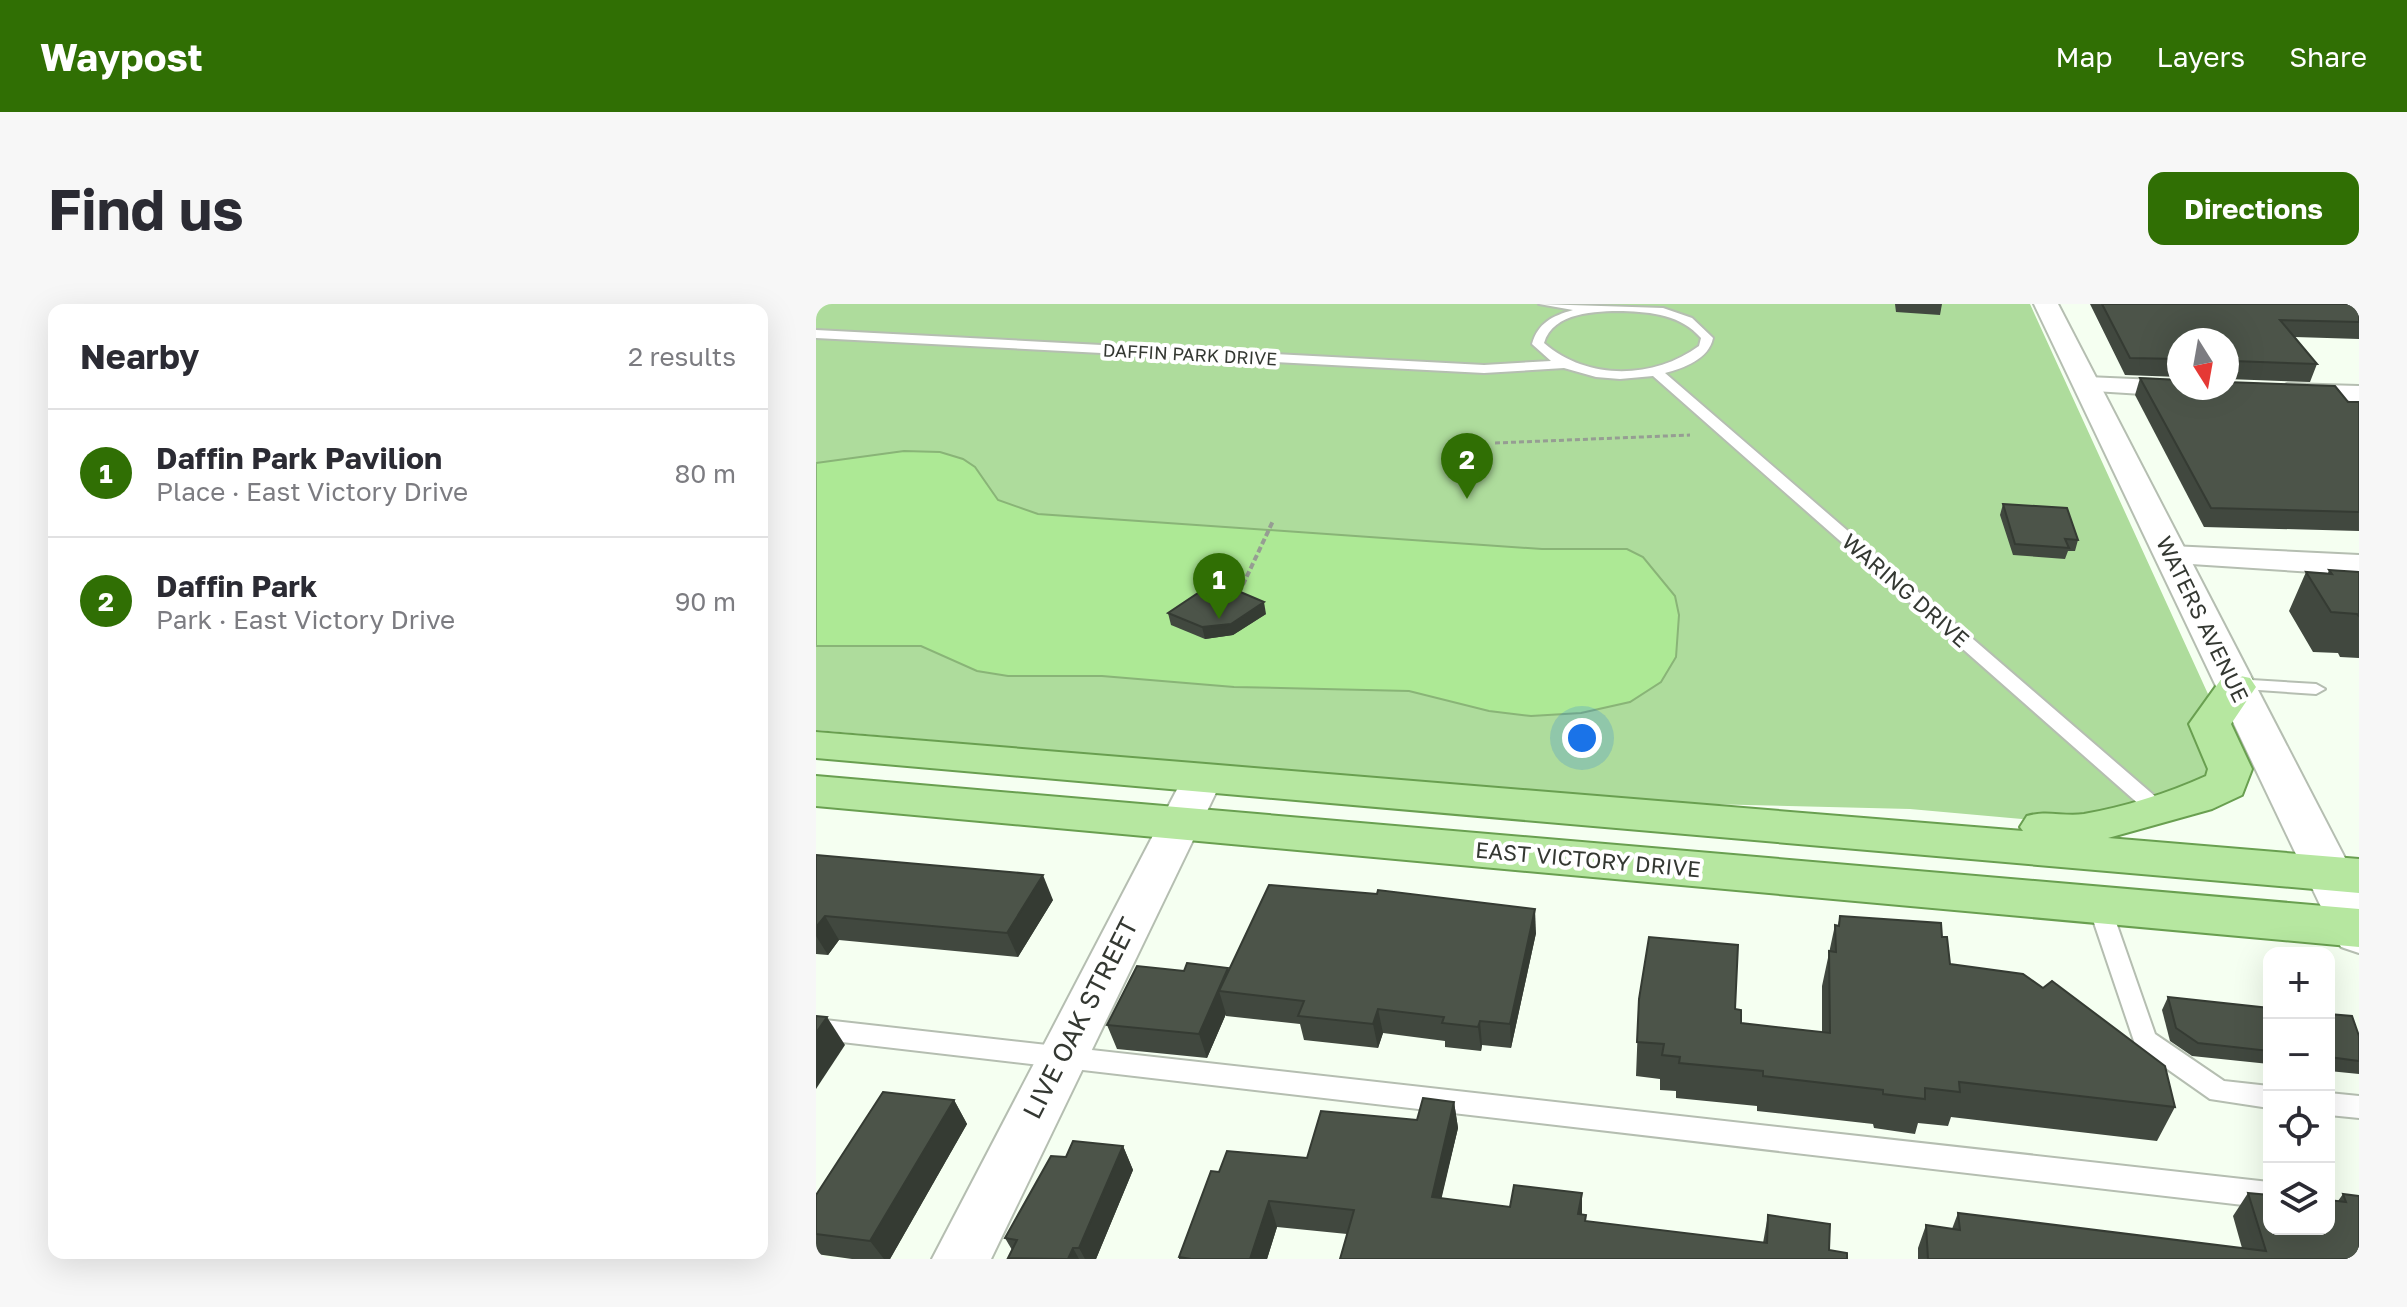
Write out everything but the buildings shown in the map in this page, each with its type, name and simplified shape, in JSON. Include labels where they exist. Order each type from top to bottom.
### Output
[{"type":"main road","name":"WATERS AVENUE","points":[[2046,304],[2236,686],[2344,875],[2358,930]]},
{"type":"main road","points":[[1733,823],[1826,817],[2081,830],[2157,809],[2226,785],[2230,769],[2210,724],[2236,686]]},
{"type":"main road","points":[[816,745],[2344,875]]},
{"type":"main road","name":"EAST VICTORY DRIVE","points":[[816,791],[2358,930]]},
{"type":"street","points":[[2087,385],[2167,388]]},
{"type":"street","points":[[2263,391],[2359,394]]},
{"type":"street","points":[[2171,555],[2359,565]]},
{"type":"street","name":"LIVE OAK STREET","points":[[961,1259],[1059,1057],[1203,778]]},
{"type":"lane","points":[[1545,304],[1591,310],[1630,308],[1668,313],[1700,328],[1707,338],[1705,348],[1678,366],[1655,371],[1607,373],[1564,364],[1547,355],[1538,344],[1539,333],[1549,323],[1591,310]]},
{"type":"lane","points":[[1668,313],[1685,304]]},
{"type":"lane","name":"DAFFIN PARK DRIVE","points":[[816,334],[1484,369],[1564,364]]},
{"type":"lane","name":"WARING DRIVE","points":[[1655,371],[2157,809]]},
{"type":"lane","points":[[2236,686],[2316,689]]},
{"type":"lane","points":[[2099,905],[2145,1040],[2219,1091],[2263,1096]]},
{"type":"lane","points":[[816,1029],[2263,1194]]},
{"type":"lane","points":[[2335,1105],[2359,1107]]},
{"type":"path","points":[[1495,443],[1726,433]]},
{"type":"path","points":[[1239,593],[1273,521]]},
{"type":"shaded area","points":[[816,304],[2030,304],[2208,694],[2200,727],[2217,765],[2209,780],[2189,788],[2071,820],[2033,820],[1910,809],[1661,803],[816,730]]},
{"type":"shaded area","points":[[904,451],[940,452],[963,459],[975,467],[998,500],[1038,514],[1542,549],[1627,549],[1643,557],[1675,596],[1679,615],[1676,657],[1661,682],[1630,702],[1581,713],[1531,716],[1489,711],[1409,691],[1234,687],[1102,676],[1008,676],[977,671],[921,646],[816,646],[816,463]]},
{"type":"place","name":"Daffin Park","points":[[1467,499]]},
{"type":"place","name":"Daffin Park Pavilion","points":[[1219,619]]}]
